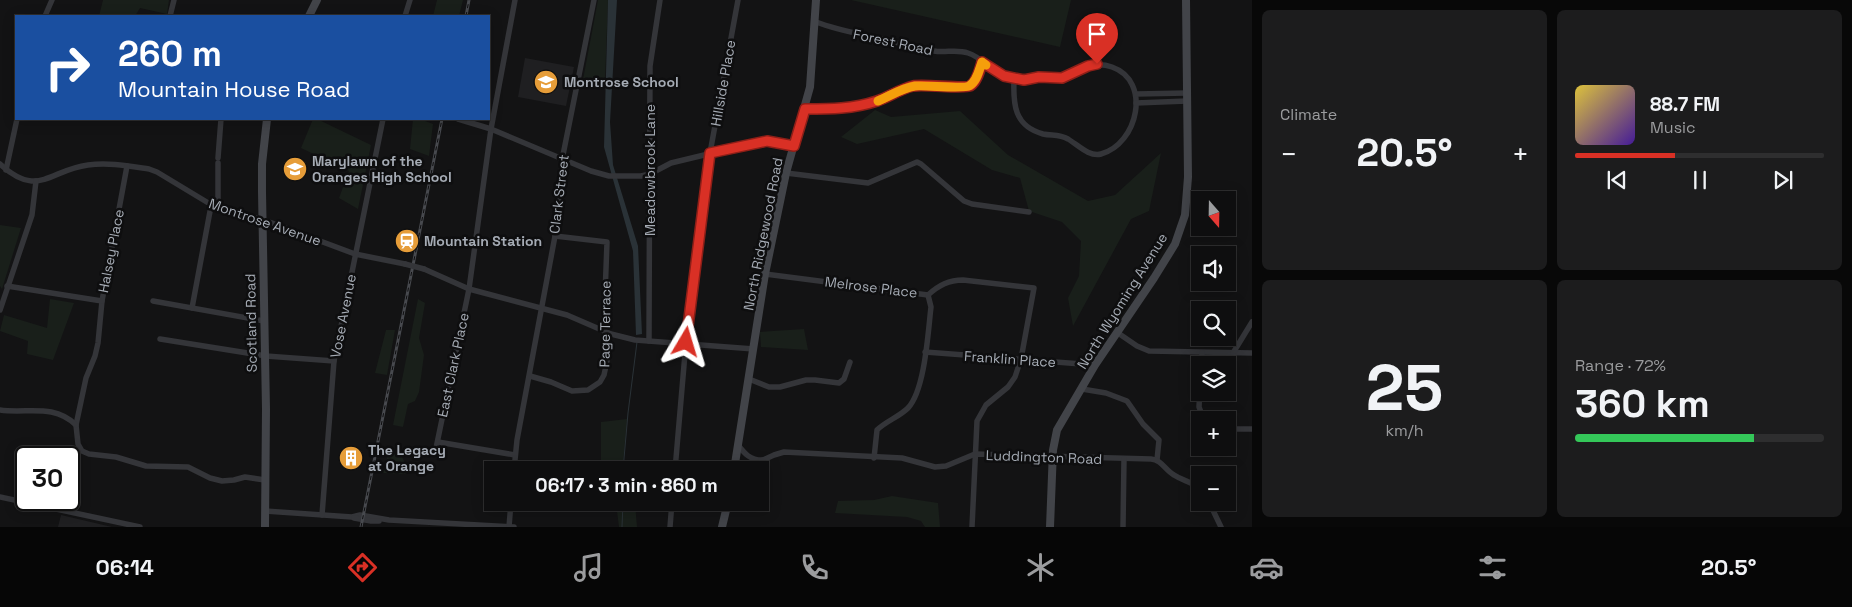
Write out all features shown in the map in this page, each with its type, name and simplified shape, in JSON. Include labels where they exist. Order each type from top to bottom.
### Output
[{"type":"main road","points":[[309,15],[316,0]]},
{"type":"main road","name":"North Ridgewood Road","points":[[735,461],[765,274],[786,173],[810,87],[816,22],[816,0]]},
{"type":"main road","name":"North Wyoming Avenue","points":[[1050,527],[1052,458],[1057,430],[1095,365],[1118,333],[1175,244],[1185,215],[1188,190],[1186,0]]},
{"type":"main road","name":"Scotland Road","points":[[265,527],[262,164],[267,120]]},
{"type":"main road","points":[[722,527],[726,511]]},
{"type":"street","points":[[45,15],[52,0]]},
{"type":"street","points":[[172,15],[174,0]]},
{"type":"street","points":[[405,15],[410,0]]},
{"type":"street","name":"East Clark Place","points":[[436,453],[469,289],[491,129],[515,0]]},
{"type":"street","name":"Clark Street","points":[[515,461],[555,236],[563,159],[594,0]]},
{"type":"street","name":"Meadowbrook Lane","points":[[649,341],[650,66],[660,0]]},
{"type":"street","name":"Hillside Place","points":[[676,461],[686,344],[710,153],[738,0]]},
{"type":"street","name":"Forest Road","points":[[816,22],[839,30],[933,51],[969,53],[1004,76],[1014,79]]},
{"type":"street","points":[[805,109],[848,109],[879,101],[913,86],[970,86],[975,82],[982,62]]},
{"type":"street","points":[[1088,66],[1108,66],[1117,69],[1126,76],[1136,94],[1135,116],[1132,125],[1120,145],[1099,155],[1090,153],[1067,138],[1059,135],[1042,134],[1025,124],[1019,118],[1014,102],[1014,79],[1062,78],[1088,66]]},
{"type":"street","points":[[1136,94],[1187,97]]},
{"type":"street","points":[[1136,103],[1187,97]]},
{"type":"street","points":[[6,170],[17,120]]},
{"type":"street","points":[[218,209],[218,160],[221,120]]},
{"type":"street","name":"Vose Avenue","points":[[322,515],[334,360],[383,120]]},
{"type":"street","points":[[461,120],[491,129],[591,171],[609,176],[650,174],[671,163],[767,141],[794,146]]},
{"type":"street","points":[[786,173],[868,183],[917,162],[964,201],[972,204],[1029,212]]},
{"type":"street","name":"Montrose Avenue","points":[[0,164],[13,176],[23,180],[36,181],[82,166],[100,163],[157,172],[218,209],[262,219],[356,254],[424,269],[469,289],[567,315],[604,331],[638,340],[754,349]]},
{"type":"street","name":"Halsey Place","points":[[7,286],[102,301],[127,166]]},
{"type":"street","points":[[0,310],[32,215],[36,181]]},
{"type":"street","points":[[192,308],[211,206]]},
{"type":"street","name":"Page Terrace","points":[[530,376],[572,391],[588,390],[600,382],[606,368],[604,331],[607,242],[555,236]]},
{"type":"street","name":"Melrose Place","points":[[765,274],[928,295],[941,285],[952,280],[1034,288],[1021,360],[1012,382],[986,405],[978,418],[975,454]]},
{"type":"street","points":[[874,458],[877,430],[897,418],[909,407],[920,387],[931,307],[928,295]]},
{"type":"street","points":[[102,301],[98,343],[86,378],[76,425],[78,444],[82,451],[89,454],[116,457],[146,466],[188,468],[210,478],[222,480],[234,480],[245,477],[265,480]]},
{"type":"street","points":[[153,301],[264,321]]},
{"type":"street","points":[[1233,353],[1252,322]]},
{"type":"street","points":[[1118,333],[1136,346],[1149,351],[1252,353]]},
{"type":"street","points":[[160,339],[264,355],[334,360]]},
{"type":"street","name":"Franklin Place","points":[[925,352],[1095,365]]},
{"type":"street","points":[[749,379],[768,387],[780,388],[806,380],[839,383],[844,379],[850,362]]},
{"type":"street","points":[[1082,389],[1127,401],[1143,424],[1158,438],[1157,460],[1176,477],[1191,481]]},
{"type":"street","points":[[0,410],[48,411],[64,415],[76,425]]},
{"type":"street","points":[[1236,429],[1252,429]]},
{"type":"street","points":[[438,442],[515,455]]},
{"type":"street","points":[[738,445],[746,455],[755,460],[764,460]]},
{"type":"street","name":"Luddington Road","points":[[764,460],[784,452],[902,458],[935,467],[946,466],[975,454],[1157,460]]},
{"type":"street","points":[[972,527],[975,454]]},
{"type":"street","points":[[1123,527],[1124,459]]},
{"type":"street","points":[[0,497],[140,527]]},
{"type":"street","points":[[265,511],[352,517],[370,521],[389,520],[514,527]]},
{"type":"street","points":[[509,527],[510,511]]},
{"type":"street","points":[[670,527],[671,511]]},
{"type":"street","points":[[1214,511],[1222,527]]},
{"type":"shaded area","points":[[103,0],[169,0],[167,14],[140,8],[136,15],[99,15]]},
{"type":"shaded area","points":[[437,0],[463,0],[459,15],[433,15]]},
{"type":"shaded area","points":[[598,0],[608,0],[605,81],[582,85]]},
{"type":"shaded area","points":[[608,0],[617,0],[610,122],[613,165],[638,246],[642,334],[636,335],[633,251],[604,147]]},
{"type":"shaded area","points":[[851,0],[1071,0],[1060,47]]},
{"type":"shaded area","name":"Montrose School","points":[[525,58],[574,67],[566,106],[518,97]]},
{"type":"shaded area","points":[[875,110],[891,117],[960,111],[1008,155],[1088,201],[1115,195],[1161,153],[1149,211],[1131,219],[1073,326],[1068,298],[1079,276],[1081,241],[1062,222],[1029,211],[1020,178],[992,170],[924,129],[857,144],[841,137]]},
{"type":"shaded area","points":[[313,120],[319,120],[371,145],[358,209],[339,198],[349,171],[301,148]]},
{"type":"shaded area","points":[[413,120],[423,120],[433,124],[429,156],[410,149]]},
{"type":"shaded area","points":[[0,225],[21,228],[2,289],[0,286]]},
{"type":"shaded area","points":[[50,299],[74,303],[53,360],[27,354],[28,341],[0,331],[4,315],[47,328]]},
{"type":"shaded area","points":[[418,299],[425,303],[419,338],[424,355],[419,392],[415,401],[408,404],[403,427],[393,425]]},
{"type":"shaded area","points":[[804,329],[808,350],[761,347],[760,332]]},
{"type":"shaded area","points":[[386,330],[395,330],[387,375],[375,373]]},
{"type":"shaded area","points":[[627,419],[623,461],[601,461],[601,422]]},
{"type":"shaded area","points":[[388,454],[401,455],[409,471],[405,474],[383,473]]},
{"type":"shaded area","points":[[892,496],[938,503],[940,527],[925,527],[921,521],[907,517],[835,513],[838,501],[874,500]]},
{"type":"shaded area","points":[[617,511],[636,511],[637,527],[619,527]]},
{"type":"shaded area","points":[[61,515],[112,527],[58,527]]},
{"type":"waterway","points":[[624,461],[637,342]]},
{"type":"waterway","points":[[622,527],[623,511]]},
{"type":"railway","points":[[466,15],[469,0]]},
{"type":"railway","points":[[361,527],[442,120]]},
{"type":"slow traffic","points":[[878,101],[913,86],[970,86],[975,82],[982,62],[986,65]]},
{"type":"place","name":"Montrose School","points":[[546,82]]},
{"type":"place","name":"Marylawn of the Oranges High School","points":[[295,169]]},
{"type":"place","name":"Mountain Station","points":[[407,241]]},
{"type":"place","name":"The Legacy at Orange","points":[[351,458]]},
{"type":"route","points":[[686,342],[710,153],[767,141],[794,146],[805,109],[848,109],[879,101],[913,86],[970,86],[975,82],[982,62],[1004,76],[1024,80],[1039,77],[1062,78],[1097,64]]}]
